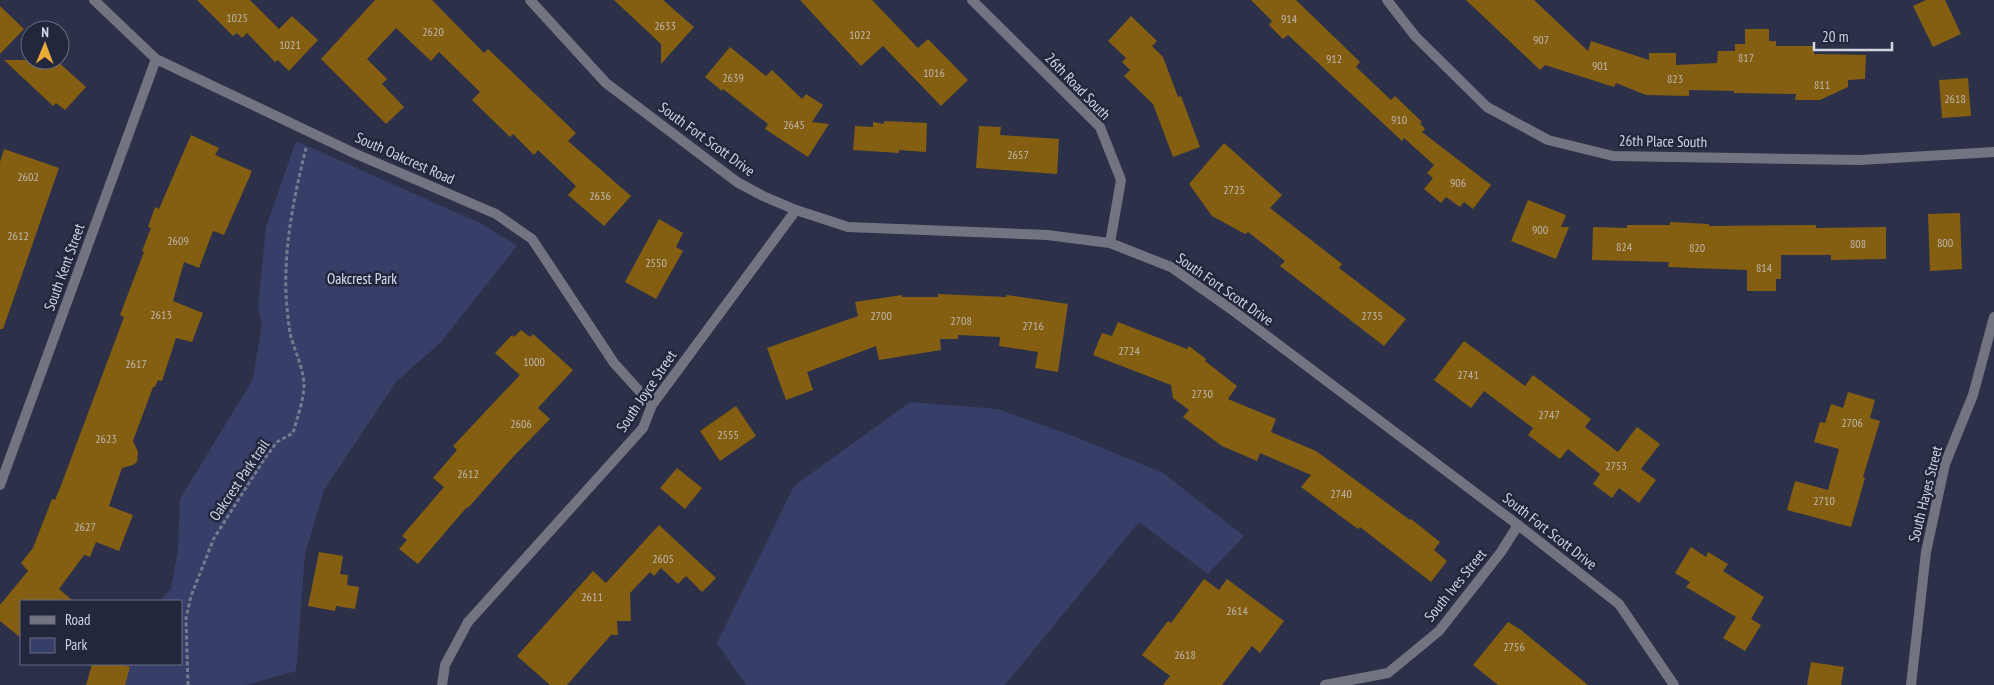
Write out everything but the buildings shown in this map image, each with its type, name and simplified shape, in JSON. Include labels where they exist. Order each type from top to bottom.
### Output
[{"type":"street","name":"South Oakcrest Road","points":[[94,0],[156,59],[356,154],[496,214],[532,239],[614,363],[652,405]]},
{"type":"street","name":"South Fort Scott Drive","points":[[530,0],[606,83],[736,182],[796,210],[848,227],[1047,235],[1110,243],[1171,267],[1235,312],[1518,524],[1619,604],[1674,685]]},
{"type":"street","name":"26th Road South","points":[[972,0],[1100,127],[1121,180],[1110,243]]},
{"type":"street","name":"26th Place South","points":[[1387,0],[1415,36],[1487,107],[1548,140],[1613,156],[1860,160],[1994,152]]},
{"type":"street","name":"South Kent Street","points":[[0,485],[156,59]]},
{"type":"street","name":"South Joyce Street","points":[[442,685],[445,665],[468,622],[642,428],[652,405],[796,210]]},
{"type":"street","name":"South Hayes Street","points":[[1911,685],[1926,552],[1945,464],[1973,395],[1994,317]]},
{"type":"street","name":"South Ives Street","points":[[1325,685],[1388,673],[1432,637],[1439,631],[1501,552],[1518,524]]},
{"type":"path","name":"Oakcrest Park trail","points":[[188,685],[186,618],[197,579],[214,538],[265,458],[277,442],[293,432],[304,386],[300,361],[290,333],[286,297],[286,264],[295,194],[306,145]]},
{"type":"green space","name":"Oakcrest Park","points":[[296,141],[482,224],[517,246],[441,342],[396,382],[324,490],[305,554],[296,671],[246,685],[98,685],[110,665],[182,665],[182,600],[161,600],[171,588],[178,550],[180,499],[253,379],[262,324],[258,307],[266,227]]},
{"type":"green space","points":[[910,402],[998,409],[1078,438],[1163,473],[1244,536],[1208,574],[1139,522],[1005,685],[746,685],[717,643],[794,486]]}]
